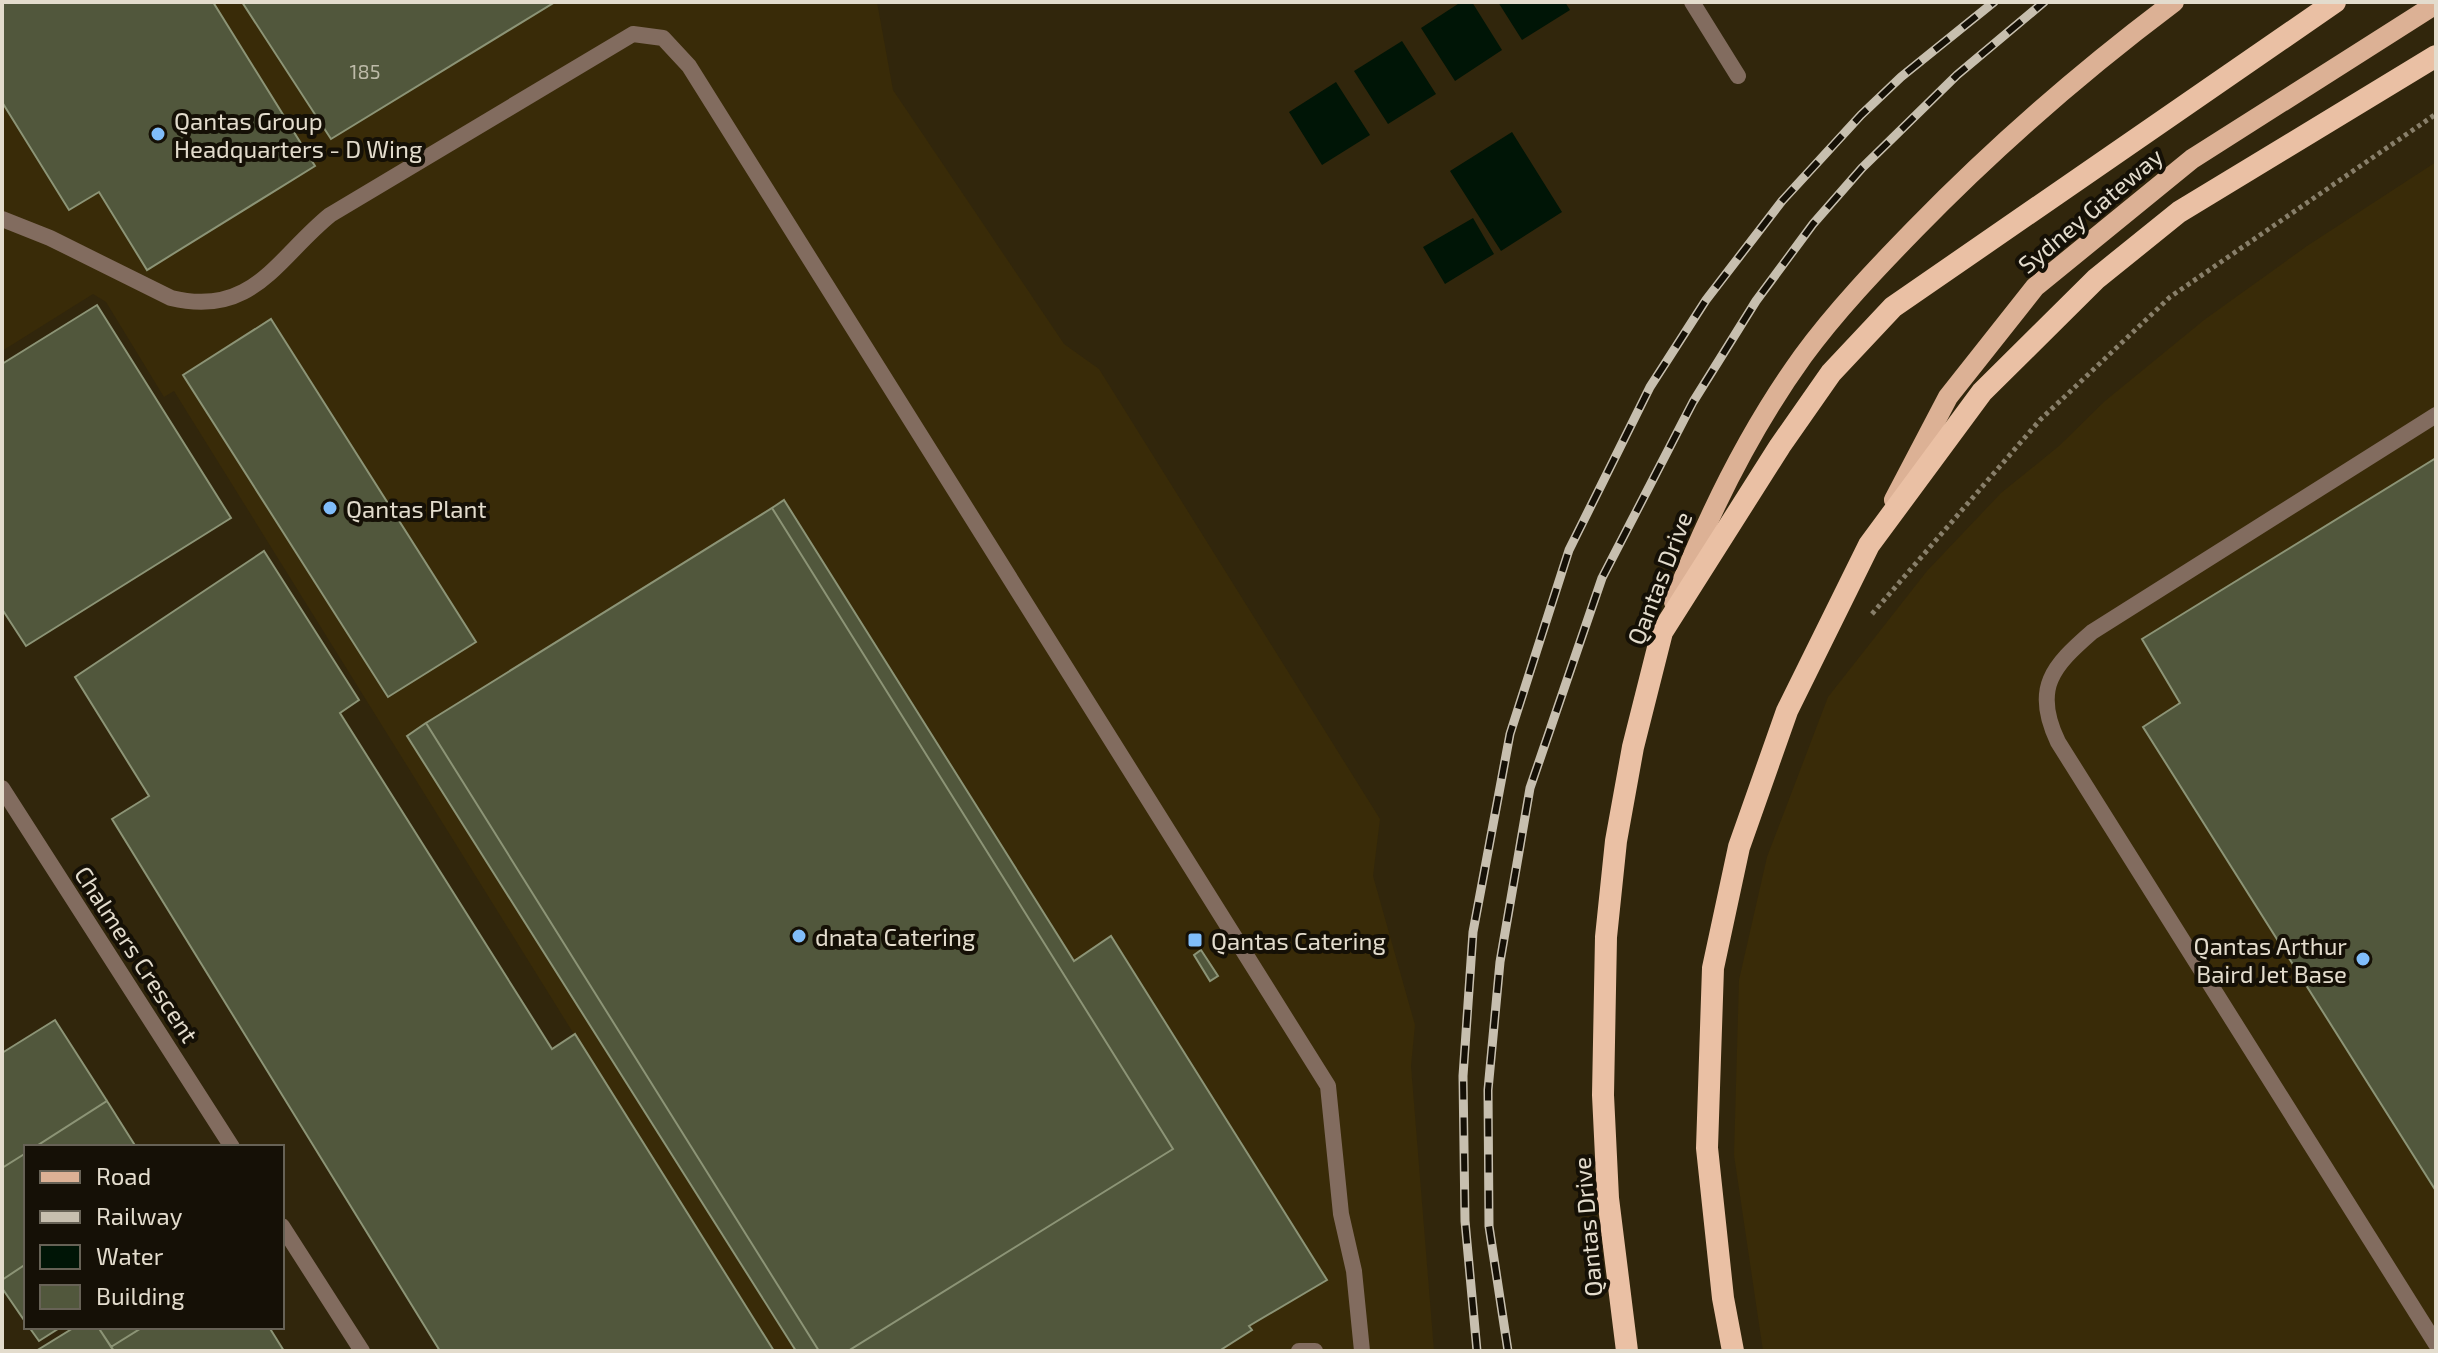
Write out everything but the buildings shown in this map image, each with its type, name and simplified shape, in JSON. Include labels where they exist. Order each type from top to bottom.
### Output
[{"type":"highway","points":[[1662,632],[1788,434],[1831,373],[1893,307],[2335,2]]},
{"type":"highway","points":[[1733,1351],[1723,1298],[1707,1148],[1713,968],[1739,847],[1787,711],[1869,545],[1982,392],[2096,279],[2179,212],[2436,56]]},
{"type":"highway","name":"Qantas Drive","points":[[1627,1351],[1612,1230],[1603,1095],[1606,937],[1616,841],[1630,763],[1662,632]]},
{"type":"main road","name":"Qantas Drive","points":[[1662,632],[1713,509],[1756,431],[1803,356],[1873,271],[1960,183],[2114,47],[2174,2]]},
{"type":"main road","name":"Sydney Gateway","points":[[1869,545],[1948,397],[2035,287],[2192,159],[2436,4]]},
{"type":"street","points":[[1692,2],[1738,76]]},
{"type":"street","points":[[2,219],[50,238],[171,298],[204,303],[217,301],[266,278],[330,215],[633,34],[663,38],[689,66],[1328,1086],[1341,1214],[1354,1271],[1362,1351]]},
{"type":"street","points":[[2436,415],[2092,632],[2054,670],[2047,706],[2058,742],[2436,1344]]},
{"type":"street","name":"Chalmers Crescent","points":[[2,788],[231,1145]]},
{"type":"street","points":[[284,1229],[362,1351]]},
{"type":"street","points":[[1299,1351],[1315,1351]]},
{"type":"path","points":[[1867,619],[2040,420],[2170,297],[2436,114]]},
{"type":"shaded area","points":[[2,2],[877,2],[893,90],[1064,344],[1099,369],[1380,819],[1373,876],[1415,1025],[1411,1066],[1434,1351],[771,1351],[174,391],[164,397],[106,302],[93,294],[2,351]]},
{"type":"shaded area","points":[[2436,162],[2436,1351],[1763,1351],[1734,1155],[1739,980],[1767,857],[1828,697],[1927,571],[2001,493],[2059,446],[2105,401],[2204,320],[2307,246]]},
{"type":"water","points":[[1461,2],[1472,2],[1502,50],[1455,81],[1421,28]]},
{"type":"water","points":[[1498,2],[1565,2],[1570,10],[1522,40]]},
{"type":"water","points":[[1402,41],[1436,94],[1388,124],[1354,71]]},
{"type":"water","points":[[1336,82],[1370,135],[1322,165],[1289,112]]},
{"type":"water","points":[[1512,132],[1562,212],[1501,251],[1450,171]]},
{"type":"water","points":[[1473,218],[1494,254],[1445,284],[1423,247]]},
{"type":"railway","points":[[1477,1351],[1465,1221],[1463,1076],[1473,932],[1510,734],[1569,550],[1650,387],[1706,300],[1782,201],[1861,115],[1901,77],[1994,2]]},
{"type":"railway","points":[[1508,1351],[1489,1226],[1488,1090],[1500,962],[1530,788],[1602,578],[1693,402],[1756,301],[1813,224],[1862,168],[1957,75],[2044,2]]},
{"type":"place","name":"Qantas Group Headquarters - D Wing","points":[[158,134]]},
{"type":"place","name":"Qantas Plant","points":[[330,508]]},
{"type":"place","name":"dnata Catering","points":[[799,936]]},
{"type":"place","name":"Qantas Catering","points":[[1195,940]]},
{"type":"place","name":"Qantas Arthur Baird Jet Base","points":[[2363,959]]}]
